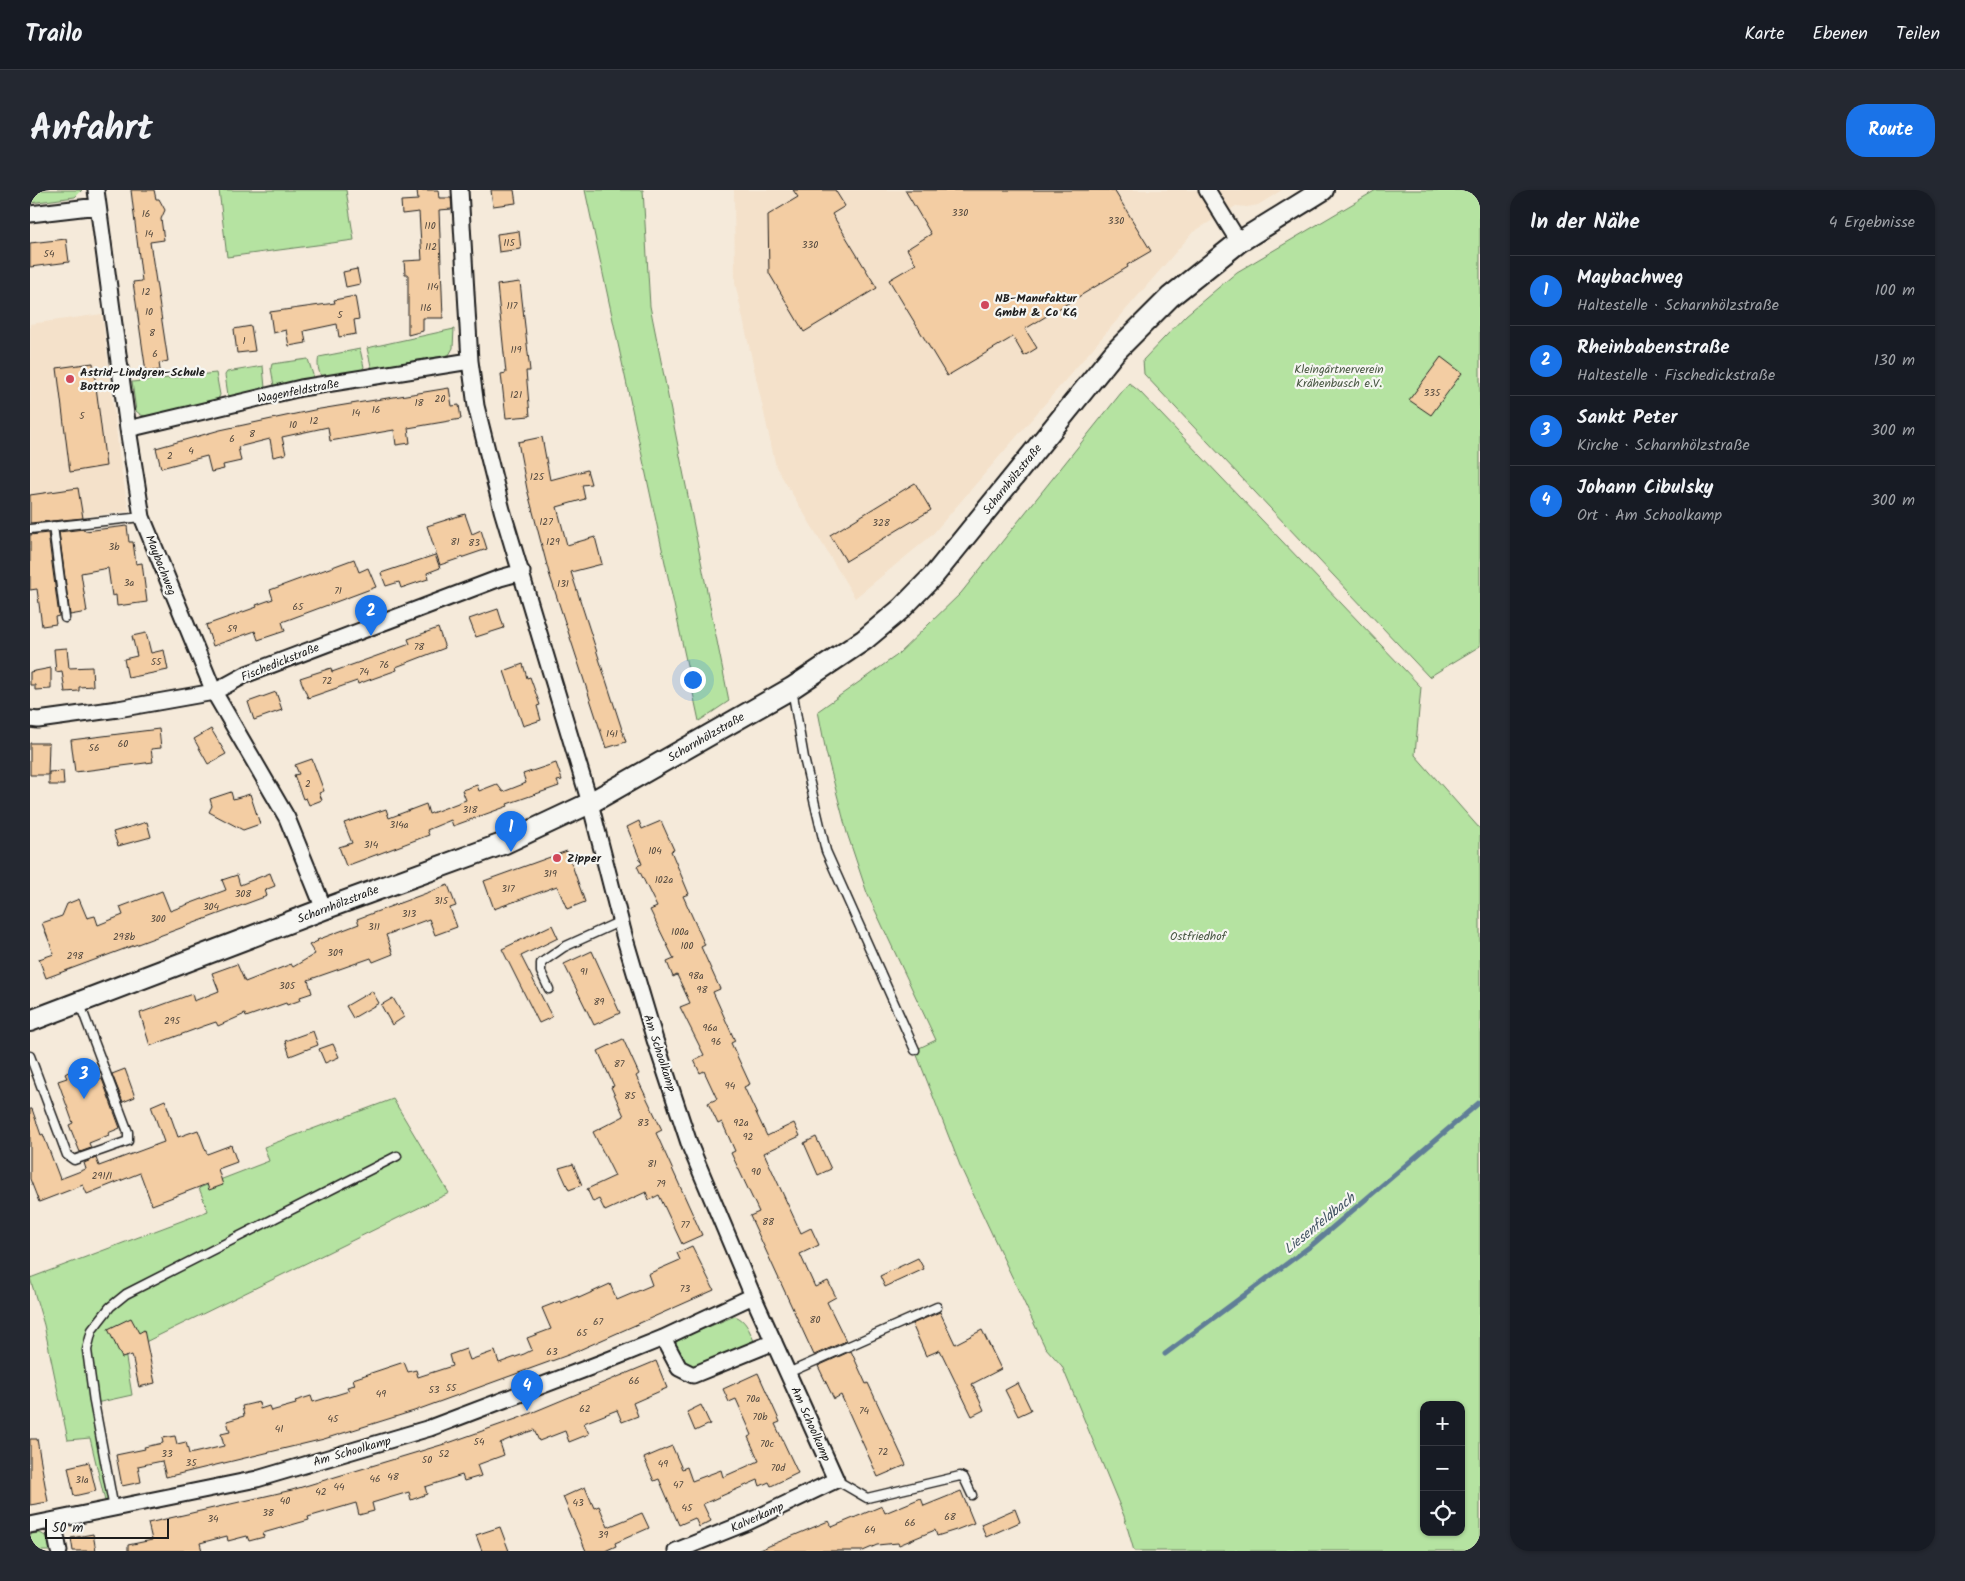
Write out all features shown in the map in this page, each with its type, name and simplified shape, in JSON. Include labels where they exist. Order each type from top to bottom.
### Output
[{"type":"main road","name":"Scharnhölzstraße","points":[[30,1021],[324,909],[505,843],[590,803],[792,688],[864,640],[901,609],[935,574],[1114,353],[1170,297],[1239,242],[1323,190]]},
{"type":"street","name":"Maybachweg","points":[[96,190],[128,429],[142,517],[214,692],[287,818],[324,909]]},
{"type":"street","name":"Am Schoolkamp","points":[[460,190],[470,361],[476,406],[502,510],[590,803],[655,1040],[690,1146],[753,1296],[836,1480]]},
{"type":"street","points":[[1207,190],[1239,242]]},
{"type":"street","points":[[30,214],[98,206]]},
{"type":"street","name":"Wagenfeldstraße","points":[[128,429],[302,388],[470,361]]},
{"type":"street","name":"Fischedickstraße","points":[[30,719],[38,720],[118,709],[214,692],[246,674],[500,578],[522,572]]},
{"type":"street","name":"Am Schoolkamp","points":[[30,1525],[257,1479],[430,1428],[601,1364],[663,1338],[753,1296]]},
{"type":"street","points":[[663,1338],[679,1368],[693,1375],[774,1342]]},
{"type":"street","name":"Kalverkamp","points":[[676,1551],[748,1522],[836,1480]]},
{"type":"street","points":[[52,1521],[58,1551]]},
{"type":"lane","points":[[30,529],[142,517]]},
{"type":"lane","points":[[53,526],[65,618]]},
{"type":"lane","points":[[792,688],[804,758],[826,851],[915,1050]]},
{"type":"lane","points":[[549,990],[541,972],[541,963],[564,946],[621,921]]},
{"type":"lane","points":[[30,1056],[67,1155],[74,1160],[128,1141],[128,1132],[80,1003]]},
{"type":"lane","points":[[114,1509],[94,1402],[87,1350],[92,1330],[110,1306],[126,1294],[397,1156]]},
{"type":"lane","points":[[788,1373],[937,1307]]},
{"type":"lane","points":[[836,1480],[867,1498],[960,1476],[964,1478],[972,1495]]},
{"type":"shaded area","points":[[734,190],[1282,190],[1258,205],[1236,206],[1193,232],[931,536],[855,598],[776,467],[735,283]]},
{"type":"shaded area","name":"Astrid-Lindgren-Schule Bottrop","points":[[102,314],[121,469],[129,511],[30,524],[30,324]]},
{"type":"green space","points":[[30,190],[82,190],[75,197],[30,203]]},
{"type":"green space","points":[[219,190],[346,190],[354,240],[227,257]]},
{"type":"green space","points":[[585,190],[643,190],[650,306],[729,701],[699,721]]},
{"type":"green space","name":"Kleingärtnerverein Krähenbusch e.V.","points":[[1376,190],[1480,190],[1480,646],[1429,677],[1144,374],[1143,360],[1186,315],[1237,272]]},
{"type":"green space","points":[[454,329],[453,348],[449,355],[372,368],[371,366],[367,348]]},
{"type":"green space","points":[[360,349],[364,367],[362,370],[322,377],[318,367],[319,357]]},
{"type":"green space","points":[[308,359],[313,375],[312,379],[274,386],[272,364]]},
{"type":"green space","points":[[263,366],[265,388],[231,396],[228,395],[225,375],[227,372]]},
{"type":"green space","points":[[216,373],[220,395],[218,399],[149,417],[141,415],[136,411],[132,382]]},
{"type":"green space","name":"Ostfriedhof","points":[[1129,383],[1140,392],[1421,687],[1415,755],[1480,829],[1480,1551],[1134,1551],[1124,1516],[1062,1366],[1045,1347],[961,1168],[915,1050],[936,1040],[867,893],[847,833],[826,752],[818,711],[896,656],[961,593]]},
{"type":"green space","points":[[393,1099],[449,1193],[125,1352],[132,1395],[96,1403],[115,1499],[105,1501],[90,1438],[68,1440],[44,1325],[30,1278],[208,1211],[199,1188],[269,1161],[264,1147]]},
{"type":"green space","points":[[735,1316],[745,1323],[754,1341],[695,1367],[683,1364],[675,1344],[679,1339]]},
{"type":"green space","points":[[40,1533],[47,1537],[50,1551],[30,1551],[30,1534]]},
{"type":"building","points":[[131,190],[154,190],[156,199],[159,199],[165,210],[161,219],[164,240],[150,242],[168,361],[159,363],[160,370],[146,372],[133,282],[142,281]]},
{"type":"building","points":[[417,190],[438,190],[439,198],[451,198],[452,209],[439,210],[443,318],[423,318],[423,331],[408,335],[408,274],[405,274],[404,261],[422,260],[419,212],[402,214],[401,201],[418,200]]},
{"type":"building","points":[[491,190],[514,190],[516,203],[493,206]]},
{"type":"building","points":[[793,190],[835,190],[845,206],[832,214],[877,288],[804,332],[769,273],[768,215],[798,197]]},
{"type":"building","name":"NB-Manufaktur GmbH & Co KG","points":[[905,190],[1114,190],[1151,251],[1025,329],[1037,348],[1024,356],[1013,337],[947,376],[889,280],[916,264],[907,249],[931,234]]},
{"type":"building","points":[[519,231],[521,249],[499,252],[497,234]]},
{"type":"building","points":[[66,239],[69,262],[30,267],[30,243]]},
{"type":"building","points":[[357,269],[360,284],[346,287],[343,272]]},
{"type":"building","points":[[520,282],[530,371],[526,371],[530,416],[506,418],[501,374],[506,373],[497,285]]},
{"type":"building","points":[[355,296],[359,319],[354,320],[356,334],[339,337],[337,324],[304,331],[306,343],[289,346],[286,330],[273,333],[270,312],[335,303],[334,300]]},
{"type":"building","points":[[251,326],[255,351],[237,353],[234,329]]},
{"type":"building","points":[[1441,357],[1462,373],[1431,415],[1409,400]]},
{"type":"building","points":[[93,363],[106,466],[70,472],[57,368]]},
{"type":"building","points":[[449,388],[452,406],[459,405],[461,419],[408,428],[410,443],[396,445],[394,430],[330,441],[328,427],[282,437],[286,454],[273,457],[270,439],[238,447],[241,461],[223,465],[224,469],[211,472],[207,456],[161,468],[156,448],[220,430],[314,410]]},
{"type":"building","points":[[542,437],[550,480],[587,470],[591,484],[582,485],[585,499],[557,507],[567,545],[595,537],[602,564],[571,572],[626,742],[606,748],[549,573],[527,489],[518,442]]},
{"type":"building","points":[[915,483],[931,510],[846,561],[830,535]]},
{"type":"building","points":[[78,488],[83,518],[30,523],[30,495]]},
{"type":"building","points":[[465,514],[472,534],[481,530],[487,549],[440,565],[427,526]]},
{"type":"building","points":[[127,526],[129,542],[133,542],[136,564],[142,563],[147,602],[117,606],[116,595],[112,596],[108,568],[81,573],[87,612],[70,615],[59,532]]},
{"type":"building","points":[[48,533],[59,616],[55,617],[56,624],[42,626],[37,589],[30,590],[30,535]]},
{"type":"building","points":[[435,555],[440,568],[427,573],[428,579],[401,588],[399,582],[386,586],[381,573]]},
{"type":"building","points":[[354,559],[359,572],[368,568],[376,587],[282,622],[285,631],[258,640],[255,631],[213,646],[206,625],[257,607],[256,605],[273,599],[270,590]]},
{"type":"building","points":[[498,609],[504,628],[476,637],[469,619]]},
{"type":"building","points":[[438,628],[445,648],[396,667],[397,670],[358,684],[357,681],[308,698],[300,678],[331,668],[332,672],[410,644],[408,639]]},
{"type":"building","points":[[146,633],[151,653],[164,650],[168,670],[128,678],[124,659],[137,656],[132,636]]},
{"type":"building","points":[[67,648],[69,668],[92,667],[93,686],[79,687],[79,691],[65,692],[62,671],[56,672],[54,649]]},
{"type":"building","points":[[523,664],[527,678],[530,677],[540,705],[537,706],[541,720],[523,726],[504,671]]},
{"type":"building","points":[[51,668],[51,689],[35,690],[35,685],[30,685],[30,672]]},
{"type":"building","points":[[276,692],[282,710],[254,720],[248,702]]},
{"type":"building","points":[[159,729],[161,748],[151,749],[153,762],[75,772],[71,740]]},
{"type":"building","points":[[211,729],[226,754],[208,764],[194,739]]},
{"type":"building","points":[[30,743],[49,743],[48,775],[30,775]]},
{"type":"building","points":[[312,759],[324,791],[319,793],[322,800],[309,805],[306,798],[303,799],[294,775],[299,774],[295,765]]},
{"type":"building","points":[[556,763],[562,780],[557,781],[559,786],[507,804],[508,806],[453,826],[451,820],[427,830],[429,835],[346,866],[339,847],[352,843],[344,823],[386,809],[389,818],[426,804],[429,814],[466,800],[462,790],[477,785],[479,791],[497,784],[503,792],[526,783],[523,774]]},
{"type":"building","points":[[63,771],[64,785],[49,785],[49,772]]},
{"type":"building","points":[[231,792],[233,799],[250,794],[260,824],[243,830],[209,812],[212,806],[210,799]]},
{"type":"building","points":[[639,821],[642,829],[661,821],[674,850],[671,851],[689,894],[683,896],[705,945],[701,947],[720,989],[713,992],[735,1041],[731,1043],[750,1084],[744,1087],[767,1136],[794,1123],[800,1136],[764,1153],[801,1233],[811,1228],[819,1245],[800,1254],[815,1287],[828,1281],[836,1297],[827,1302],[846,1341],[814,1355],[750,1216],[759,1212],[731,1153],[735,1151],[722,1122],[718,1124],[708,1103],[717,1099],[704,1071],[700,1073],[694,1060],[704,1055],[680,1007],[690,1003],[677,975],[673,977],[667,962],[674,959],[650,910],[657,907],[637,866],[642,864],[627,827]]},
{"type":"building","points":[[147,822],[151,837],[118,846],[113,832]]},
{"type":"building","points":[[567,851],[585,902],[567,909],[557,886],[494,909],[484,881]]},
{"type":"building","points":[[270,873],[275,886],[265,890],[267,896],[46,978],[39,959],[54,954],[42,923],[62,916],[67,904],[79,899],[87,918],[95,916],[98,925],[123,915],[120,907],[162,891],[170,911],[226,890],[222,880],[237,875],[240,885]]},
{"type":"building","points":[[448,885],[456,906],[450,908],[457,927],[435,935],[429,919],[386,935],[393,954],[373,962],[371,958],[308,980],[312,993],[300,997],[301,1000],[287,1005],[286,1003],[246,1017],[245,1014],[218,1026],[216,1022],[150,1046],[140,1013],[192,994],[194,1001],[219,991],[212,973],[237,964],[245,982],[291,964],[293,967],[315,954],[309,945],[317,940],[359,924],[357,919]]},
{"type":"building","points":[[552,925],[558,938],[521,956],[552,1017],[539,1023],[502,949]]},
{"type":"building","points":[[592,951],[620,1013],[594,1025],[564,964]]},
{"type":"building","points":[[372,991],[379,1003],[353,1018],[346,1006]]},
{"type":"building","points":[[393,998],[404,1017],[392,1025],[381,1005]]},
{"type":"building","points":[[313,1031],[318,1045],[290,1056],[285,1041]]},
{"type":"building","points":[[623,1039],[639,1074],[636,1076],[662,1130],[656,1133],[702,1235],[682,1244],[659,1195],[649,1200],[646,1192],[605,1211],[599,1199],[593,1202],[587,1189],[615,1176],[593,1132],[624,1116],[611,1087],[614,1086],[598,1051]]},
{"type":"building","points":[[333,1044],[339,1057],[325,1063],[319,1049]]},
{"type":"building","points":[[82,1068],[84,1071],[93,1068],[97,1080],[102,1079],[120,1128],[108,1133],[109,1135],[89,1143],[91,1148],[80,1152],[69,1125],[73,1123],[58,1081],[67,1078],[65,1074],[70,1071]]},
{"type":"building","points":[[125,1069],[135,1097],[123,1102],[112,1074]]},
{"type":"building","points":[[165,1100],[178,1137],[198,1130],[207,1154],[231,1145],[237,1162],[218,1169],[223,1185],[209,1190],[207,1184],[152,1205],[140,1173],[87,1194],[83,1185],[39,1202],[30,1179],[30,1109],[32,1109],[41,1135],[43,1134],[60,1179],[86,1169],[84,1163],[96,1158],[99,1166],[164,1142],[151,1106]]},
{"type":"building","points":[[816,1137],[831,1169],[818,1175],[804,1143]]},
{"type":"building","points":[[573,1164],[582,1185],[569,1190],[559,1168]]},
{"type":"building","points":[[692,1246],[714,1290],[568,1355],[414,1411],[324,1439],[166,1477],[162,1461],[138,1466],[141,1482],[122,1486],[116,1455],[145,1449],[144,1447],[163,1443],[162,1438],[175,1436],[177,1444],[186,1442],[189,1454],[224,1446],[221,1434],[230,1432],[227,1421],[244,1416],[242,1406],[259,1402],[260,1409],[269,1406],[271,1411],[296,1404],[295,1401],[311,1396],[313,1402],[349,1391],[347,1387],[355,1385],[353,1379],[404,1362],[408,1372],[416,1370],[418,1377],[452,1366],[449,1355],[466,1349],[470,1360],[495,1351],[499,1363],[524,1354],[532,1350],[527,1338],[551,1329],[542,1308],[578,1296],[579,1298],[610,1284],[617,1300],[652,1285],[648,1274],[680,1260],[677,1253]]},
{"type":"building","points":[[918,1258],[924,1269],[885,1287],[880,1276]]},
{"type":"building","points":[[940,1312],[955,1344],[982,1330],[1001,1369],[972,1384],[984,1410],[972,1416],[940,1350],[926,1356],[912,1324]]},
{"type":"building","points":[[131,1318],[139,1333],[144,1330],[155,1383],[139,1387],[132,1355],[122,1358],[108,1329]]},
{"type":"building","points":[[851,1351],[906,1465],[878,1477],[841,1395],[834,1399],[818,1366]]},
{"type":"building","points":[[656,1361],[667,1388],[633,1403],[638,1416],[622,1422],[617,1410],[584,1423],[589,1434],[569,1442],[565,1431],[539,1441],[534,1430],[509,1439],[500,1443],[504,1455],[477,1465],[481,1476],[464,1481],[462,1475],[425,1487],[427,1494],[411,1500],[409,1492],[372,1503],[374,1511],[359,1515],[356,1503],[308,1517],[309,1520],[263,1533],[264,1537],[249,1541],[247,1536],[228,1541],[227,1536],[200,1543],[202,1551],[128,1551],[128,1545],[152,1540],[148,1523],[292,1490],[451,1442],[519,1418]]},
{"type":"building","points":[[758,1373],[780,1422],[775,1424],[798,1473],[771,1486],[769,1482],[760,1486],[758,1480],[703,1504],[711,1521],[699,1527],[695,1518],[679,1525],[659,1479],[654,1481],[644,1458],[672,1446],[682,1469],[687,1467],[692,1481],[721,1470],[723,1477],[759,1461],[748,1437],[752,1435],[736,1399],[729,1402],[723,1389]]},
{"type":"building","points":[[1018,1383],[1031,1410],[1018,1416],[1005,1390]]},
{"type":"building","points":[[701,1405],[710,1424],[695,1431],[687,1412]]},
{"type":"building","points":[[30,1439],[37,1439],[48,1502],[30,1505]]},
{"type":"building","points":[[89,1462],[96,1491],[74,1496],[68,1467]]},
{"type":"building","points":[[585,1487],[594,1508],[599,1506],[608,1527],[642,1513],[649,1528],[615,1543],[616,1546],[605,1551],[586,1551],[563,1497]]},
{"type":"building","points":[[961,1491],[974,1523],[937,1536],[935,1530],[899,1545],[898,1543],[877,1545],[863,1551],[757,1551],[829,1521],[832,1527],[882,1506],[885,1513],[921,1498],[924,1506]]},
{"type":"building","points":[[1015,1509],[1020,1522],[986,1537],[981,1524]]},
{"type":"building","points":[[500,1527],[509,1551],[482,1551],[476,1535]]},
{"type":"building","points":[[93,1534],[96,1551],[73,1551],[71,1538]]},
{"type":"waterway","name":"Liesenfeldbach","points":[[1165,1354],[1312,1245],[1480,1102]]},
{"type":"place","name":"NB-Manufaktur GmbH & Co KG","points":[[985,305]]},
{"type":"place","name":"Astrid-Lindgren-Schule Bottrop","points":[[70,379]]},
{"type":"place","name":"Rheinbabenstraße","points":[[371,636]]},
{"type":"place","name":"Maybachweg","points":[[511,852]]},
{"type":"place","name":"Zipper","points":[[557,858]]},
{"type":"place","name":"Sankt Peter","points":[[84,1099]]},
{"type":"place","name":"Johann Cibulsky","points":[[527,1411]]}]
